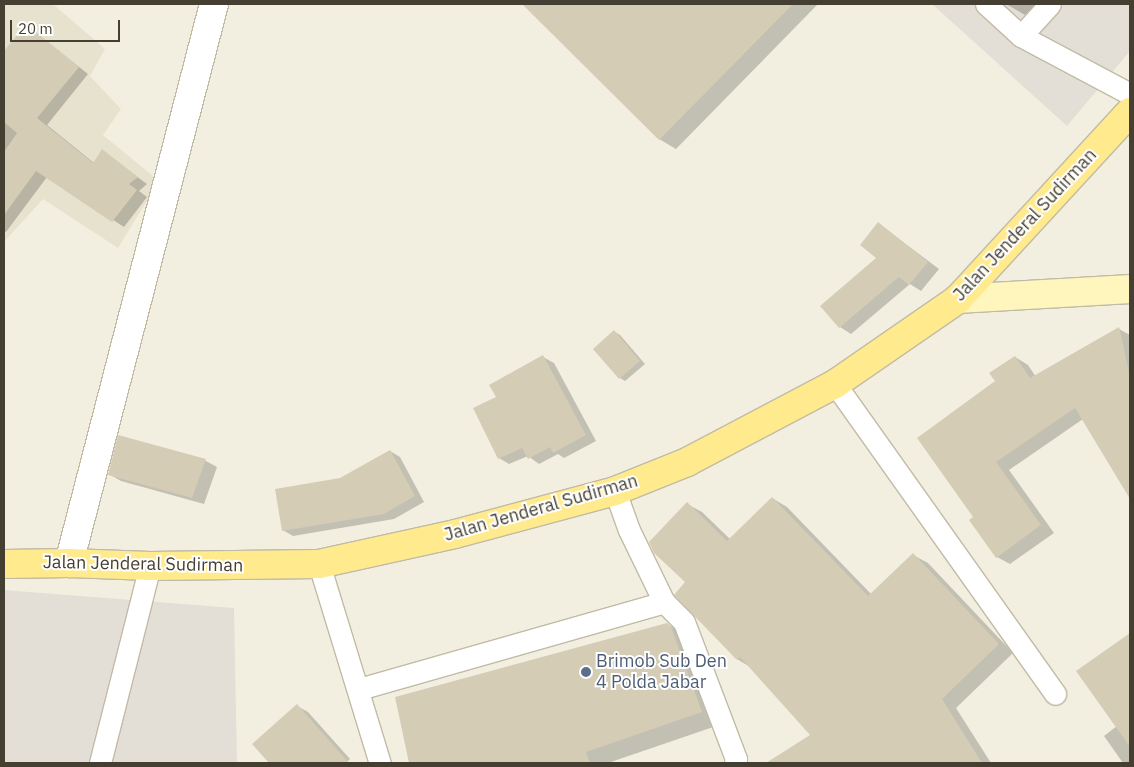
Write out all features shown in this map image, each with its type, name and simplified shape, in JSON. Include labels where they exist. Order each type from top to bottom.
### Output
[{"type":"main road","name":"Jalan Jenderal Sudirman","points":[[4,564],[69,563],[150,566],[319,564],[455,534],[615,491],[687,462],[835,384],[958,299],[1130,112]]},
{"type":"street","points":[[69,563],[214,4]]},
{"type":"street","points":[[958,299],[1130,289]]},
{"type":"lane","points":[[986,4],[1021,36],[1130,94]]},
{"type":"lane","points":[[1021,36],[1050,4]]},
{"type":"lane","points":[[835,384],[1055,694]]},
{"type":"lane","points":[[615,491],[629,530],[664,602],[684,622],[736,759],[735,763]]},
{"type":"lane","points":[[319,564],[359,689],[380,763]]},
{"type":"lane","points":[[100,763],[150,566]]},
{"type":"lane","points":[[359,689],[664,602]]},
{"type":"shaded area","points":[[4,4],[53,4],[105,49],[90,76],[121,109],[103,135],[159,181],[118,248],[43,199],[4,242]]},
{"type":"shaded area","points":[[932,4],[1130,4],[1130,51],[1067,126]]},
{"type":"shaded area","points":[[4,590],[234,608],[237,763],[4,763]]},
{"type":"building","points":[[522,4],[793,4],[659,140]]},
{"type":"building","points":[[26,24],[79,67],[37,118],[93,163],[102,149],[138,177],[129,184],[137,190],[112,222],[36,171],[4,215],[4,152],[17,133],[4,122],[4,51]]},
{"type":"building","points":[[878,222],[928,262],[909,285],[899,277],[839,328],[820,306],[876,258],[860,245]]},
{"type":"building","points":[[1119,327],[1130,376],[1130,499],[1075,408],[996,462],[1041,525],[996,558],[969,520],[973,517],[917,438],[995,381],[989,373],[1015,356],[1030,378]]},
{"type":"building","points":[[614,330],[640,361],[619,379],[593,349]]},
{"type":"building","points":[[543,355],[586,435],[553,453],[550,447],[528,459],[522,448],[498,459],[473,408],[496,397],[489,385]]},
{"type":"building","points":[[118,435],[206,459],[192,498],[108,475]]},
{"type":"building","points":[[390,450],[415,496],[384,514],[282,531],[275,489],[340,478]]},
{"type":"building","points":[[772,497],[868,596],[913,553],[999,644],[942,699],[982,763],[766,763],[810,735],[740,657],[737,660],[674,595],[685,582],[654,553],[649,542],[687,502],[727,541]]},
{"type":"building","name":"Brimob Sub Den 4 Polda Jabar","points":[[667,623],[671,627],[702,712],[586,752],[590,763],[409,763],[395,697]]},
{"type":"building","points":[[1130,633],[1130,747],[1076,671]]},
{"type":"building","points":[[297,704],[349,763],[269,763],[252,744]]},
{"type":"place","name":"Brimob Sub Den 4 Polda Jabar","points":[[586,672]]}]
